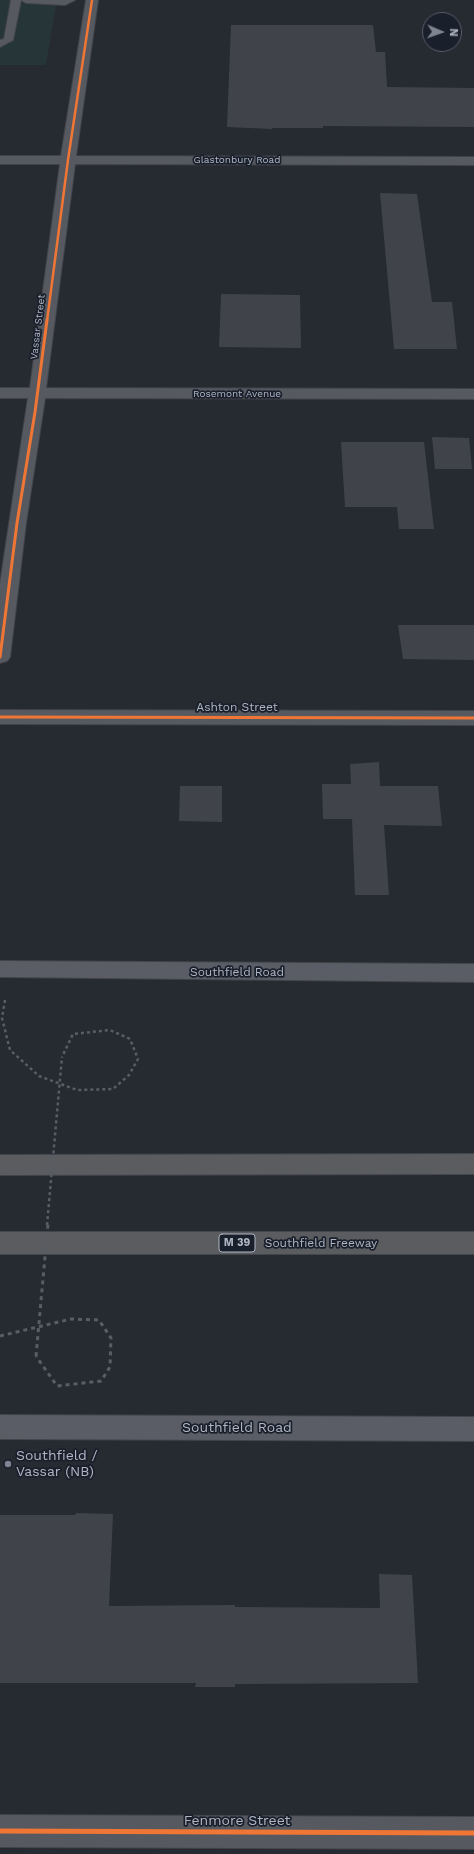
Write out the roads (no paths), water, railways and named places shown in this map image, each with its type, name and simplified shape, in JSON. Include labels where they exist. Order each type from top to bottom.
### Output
[{"type":"highway","points":[[0,1165],[474,1164]]},
{"type":"highway","name":"Southfield Freeway","points":[[0,1243],[474,1243]]},
{"type":"main road","name":"Southfield Road","points":[[0,969],[474,973]]},
{"type":"main road","name":"Southfield Road","points":[[0,1427],[474,1429]]},
{"type":"street","name":"Vassar Street","points":[[0,657],[17,523],[37,393],[68,160],[92,0]]},
{"type":"street","name":"Glastonbury Road","points":[[0,160],[474,161]]},
{"type":"street","name":"Rosemont Avenue","points":[[0,393],[474,394]]},
{"type":"street","name":"Ashton Street","points":[[0,717],[474,718]]},
{"type":"street","name":"Fenmore Street","points":[[0,1831],[474,1833]]},
{"type":"lane","points":[[0,44],[8,40],[16,0]]},
{"type":"lane","points":[[26,0],[65,2],[70,0]]},
{"type":"place","name":"Southfield / Vassar (NB)","points":[[8,1464]]}]
